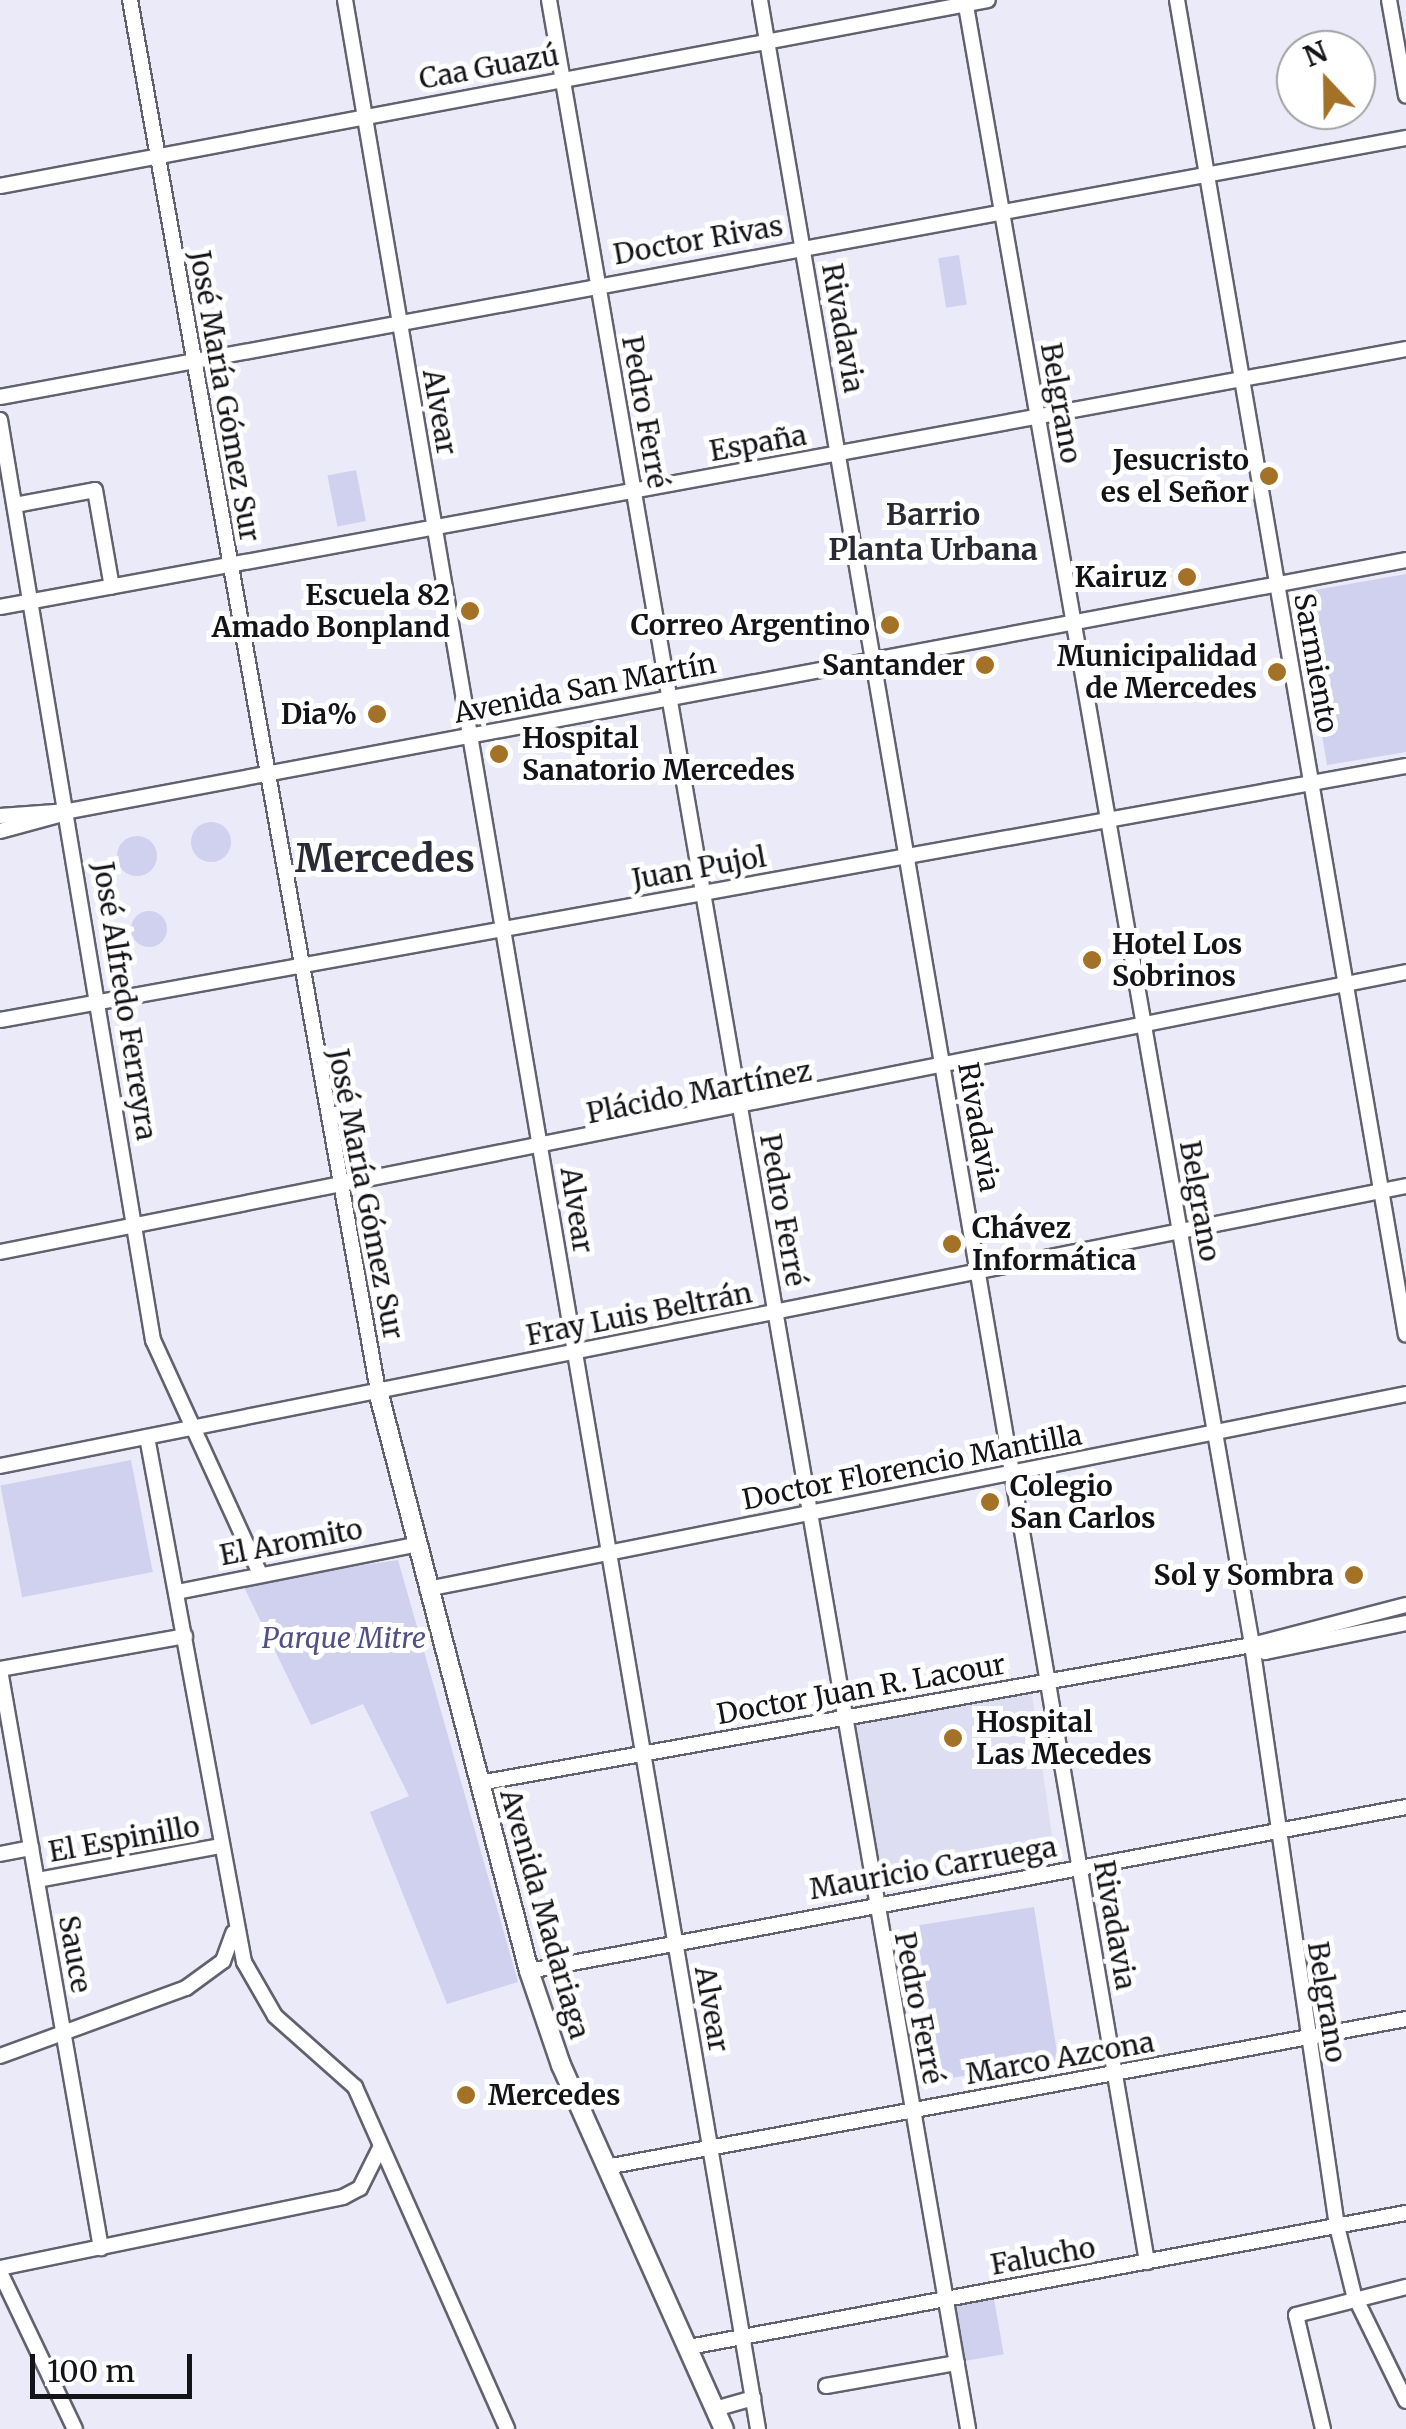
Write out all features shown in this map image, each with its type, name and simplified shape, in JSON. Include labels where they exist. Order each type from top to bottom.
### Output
[{"type":"main road","name":"Avenida Madariaga","points":[[378,1392],[414,1544],[529,1971],[606,2167],[724,2429]]},
{"type":"street","name":"José María Gómez Sur","points":[[130,0],[337,1188],[378,1392]]},
{"type":"street","name":"Alvear","points":[[345,0],[758,2429]]},
{"type":"street","name":"Pedro Ferré","points":[[548,0],[874,1904],[968,2429]]},
{"type":"street","name":"Rivadavia","points":[[760,0],[876,660],[1147,2262]]},
{"type":"street","name":"Caa Guazú","points":[[0,186],[988,0]]},
{"type":"street","name":"Sarmiento","points":[[1177,0],[1406,1335]]},
{"type":"street","points":[[1390,0],[1406,95]]},
{"type":"street","name":"Belgrano","points":[[965,2],[1252,1644],[1306,2037],[1337,2226],[1354,2295],[1406,2401]]},
{"type":"street","name":"Doctor Rivas","points":[[0,397],[192,356],[1406,138]]},
{"type":"street","name":"España","points":[[0,607],[1406,350]]},
{"type":"street","name":"José Alfredo Ferreyra","points":[[0,420],[102,1002],[153,1340],[259,1572]]},
{"type":"street","points":[[15,505],[95,490],[112,586]]},
{"type":"street","name":"Avenida San Martín","points":[[0,831],[68,811],[1406,560]]},
{"type":"street","name":"Juan Pujol","points":[[0,1020],[1406,766]]},
{"type":"street","name":"Avenida San Martín","points":[[0,816],[68,811]]},
{"type":"street","name":"Plácido Martínez","points":[[0,1252],[741,1110],[1406,972]]},
{"type":"street","name":"Fray Luis Beltrán","points":[[0,1466],[1406,1186]]},
{"type":"street","name":"Doctor Florencio Mantilla","points":[[427,1589],[1406,1394]]},
{"type":"street","points":[[147,1437],[234,1927],[252,1979],[275,2016],[355,2087],[507,2429]]},
{"type":"street","name":"El Aromito","points":[[177,1592],[259,1572],[414,1544]]},
{"type":"street","points":[[1252,1644],[1406,1605]]},
{"type":"street","points":[[1252,1644],[1266,1652],[1406,1623]]},
{"type":"street","points":[[0,1669],[185,1636]]},
{"type":"street","name":"Doctor Juan R. Lacour","points":[[479,1784],[1252,1644]]},
{"type":"street","name":"Sauce","points":[[0,1669],[101,2248]]},
{"type":"street","name":"Mauricio Carruega","points":[[529,1971],[1406,1807]]},
{"type":"street","name":"El Espinillo","points":[[37,1880],[221,1846]]},
{"type":"street","name":"El Espinillo","points":[[0,1854],[31,1848]]},
{"type":"street","points":[[0,2056],[65,2038],[218,1965],[234,1927]]},
{"type":"street","points":[[218,1965],[252,1979]]},
{"type":"street","name":"Marco Azcona","points":[[606,2167],[1406,2019]]},
{"type":"street","points":[[74,2429],[0,2270],[342,2198],[360,2188],[380,2148]]},
{"type":"street","name":"Falucho","points":[[689,2347],[1406,2214]]},
{"type":"street","points":[[1323,2429],[1296,2315],[1354,2295],[1406,2287]]},
{"type":"street","points":[[826,2386],[957,2363]]},
{"type":"street","points":[[716,2410],[752,2398]]},
{"type":"shaded area","points":[[1032,1694],[1055,1855],[872,1881],[850,1720]]},
{"type":"green space","points":[[959,255],[967,304],[946,308],[938,258]]},
{"type":"green space","points":[[356,470],[366,521],[337,527],[328,476]]},
{"type":"green space","points":[[1406,574],[1406,752],[1327,765],[1298,593]]},
{"type":"green space","points":[[211,822],[225,828],[231,842],[225,856],[211,862],[197,856],[191,842],[197,828]]},
{"type":"green space","points":[[137,836],[151,842],[157,856],[151,870],[137,876],[123,870],[117,856],[123,842]]},
{"type":"green space","points":[[149,911],[162,916],[167,929],[162,942],[149,947],[136,942],[131,929],[136,916]]},
{"type":"green space","points":[[131,1460],[153,1572],[22,1597],[0,1485]]},
{"type":"green space","name":"Parque Mitre","points":[[398,1560],[518,1982],[447,2004],[370,1812],[409,1796],[363,1704],[311,1725],[242,1583]]},
{"type":"green space","points":[[1034,1907],[1058,2061],[940,2080],[915,1926]]},
{"type":"green space","points":[[994,2299],[1004,2354],[960,2362],[951,2307]]},
{"type":"place","name":"Jesucristo es el Señor","points":[[1269,476]]},
{"type":"place","name":"Kairuz","points":[[1187,577]]},
{"type":"place","name":"Escuela 82 Amado Bonpland","points":[[470,611]]},
{"type":"place","name":"Correo Argentino","points":[[890,625]]},
{"type":"place","name":"Santander","points":[[985,665]]},
{"type":"place","name":"Municipalidad de Mercedes","points":[[1277,672]]},
{"type":"place","name":"Dia%","points":[[377,714]]},
{"type":"place","name":"Hospital Sanatorio Mercedes","points":[[499,754]]},
{"type":"place","name":"Hotel Los Sobrinos","points":[[1092,960]]},
{"type":"place","name":"Chávez Informática","points":[[952,1244]]},
{"type":"place","name":"Colegio San Carlos","points":[[990,1502]]},
{"type":"place","name":"Sol y Sombra","points":[[1354,1575]]},
{"type":"place","name":"Hospital Las Mecedes","points":[[953,1738]]},
{"type":"place","name":"Mercedes","points":[[466,2095]]},
{"type":"district","name":"Barrio Planta Urbana","points":[[933,531]]},
{"type":"district","name":"Mercedes","points":[[385,859]]}]
